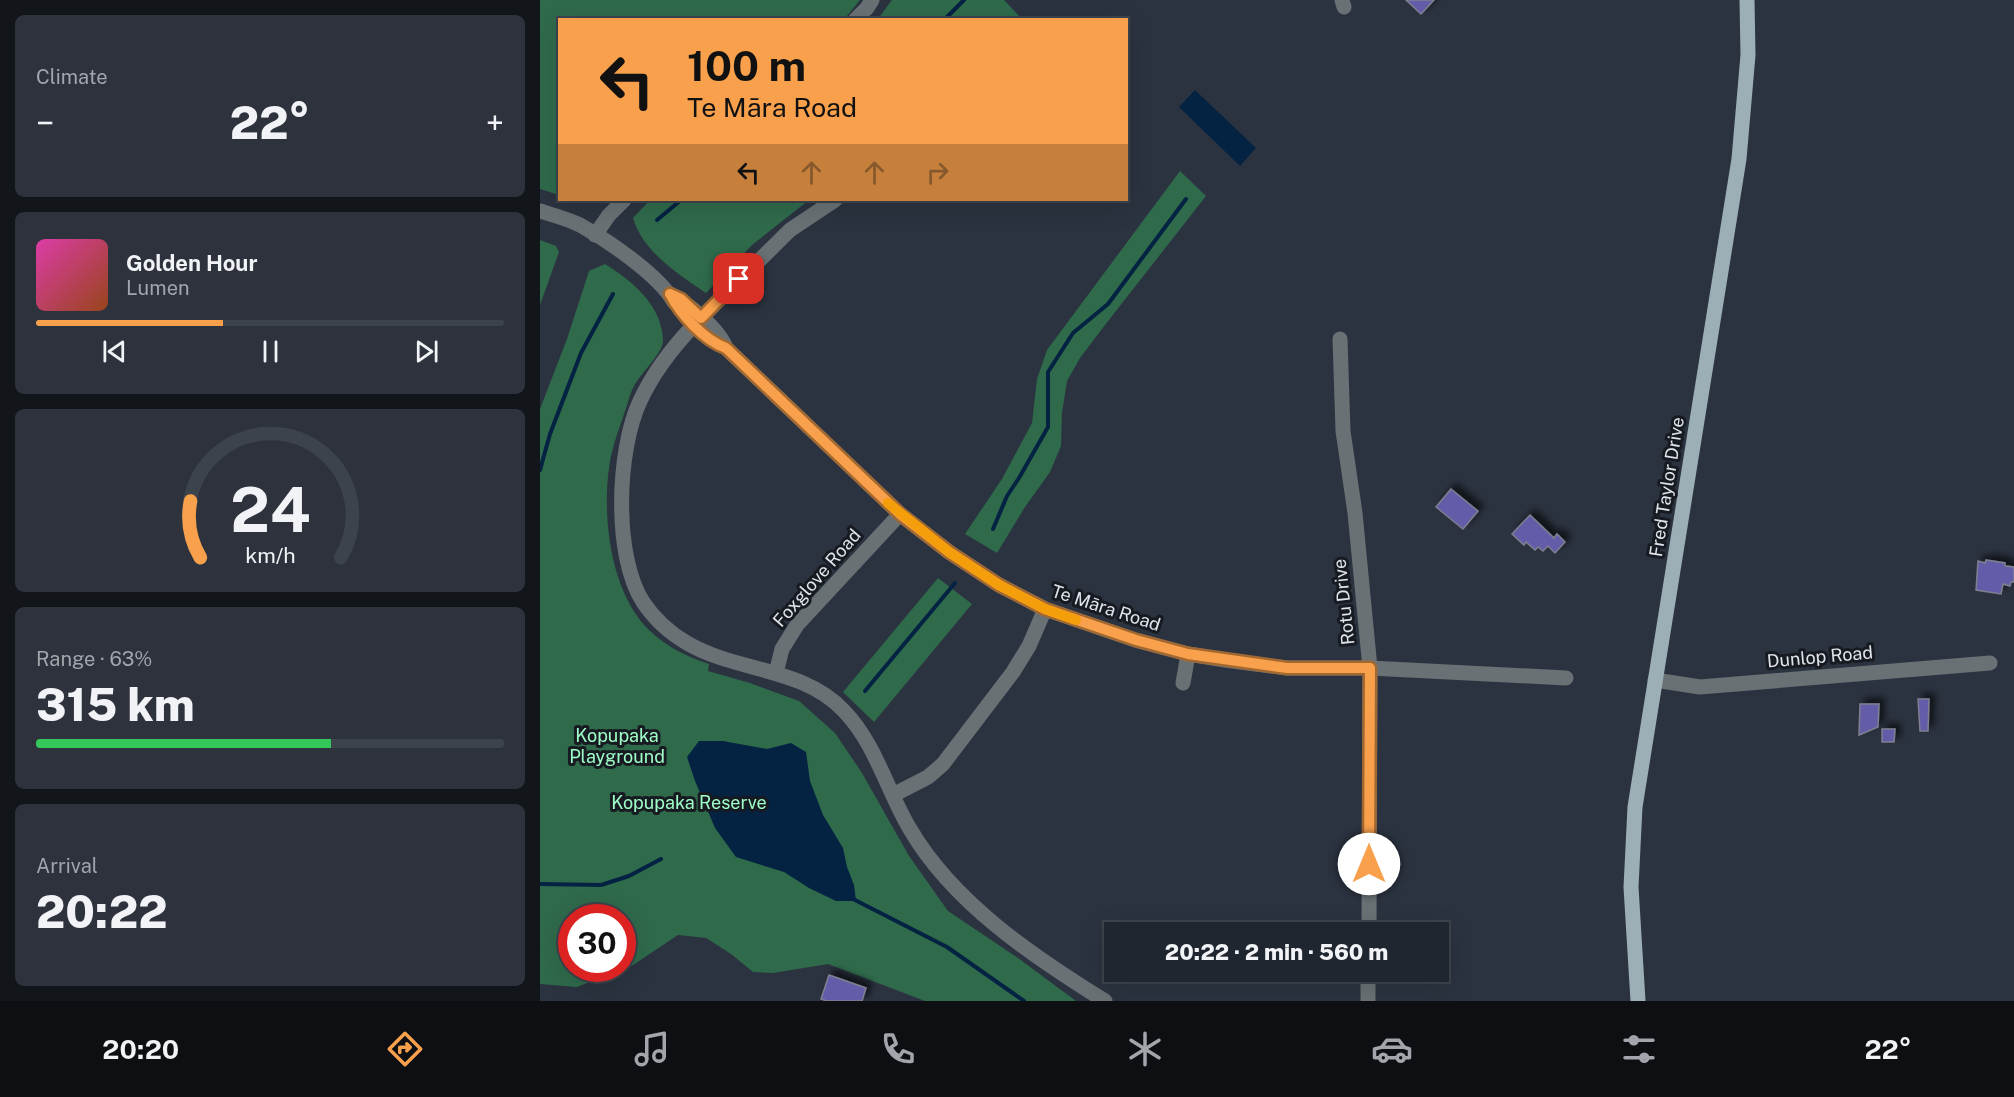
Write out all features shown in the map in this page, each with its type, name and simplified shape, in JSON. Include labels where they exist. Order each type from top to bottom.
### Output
[{"type":"main road","name":"Fred Taylor Drive","points":[[1640,1001],[1632,920],[1635,807],[1739,159],[1748,55],[1747,0]]},
{"type":"street","points":[[857,18],[867,9],[872,0]]},
{"type":"street","points":[[595,235],[609,215],[623,201]]},
{"type":"street","points":[[834,201],[790,230],[697,321],[665,358],[639,402],[629,433],[625,457],[622,508],[623,534],[634,584],[642,600],[664,628],[689,644],[715,655],[776,673],[813,687],[835,701],[858,726],[910,829],[932,862],[974,908],[1105,1001]]},
{"type":"street","name":"Te Māra Road","points":[[540,211],[579,225],[638,265],[670,294],[676,306],[722,338],[726,348],[900,514],[949,552],[999,585],[1045,609],[1136,640],[1188,654],[1287,668],[1370,668],[1566,678]]},
{"type":"street","name":"Rotu Drive","points":[[1340,339],[1343,431],[1355,513],[1370,668],[1369,922]]},
{"type":"street","name":"Foxglove Road","points":[[776,673],[782,649],[797,625],[900,514]]},
{"type":"street","points":[[893,795],[928,777],[943,764],[1013,672],[1029,646],[1045,609]]},
{"type":"street","points":[[1183,683],[1188,654]]},
{"type":"street","name":"Dunlop Road","points":[[1654,680],[1700,687],[1990,663]]},
{"type":"street","points":[[1368,982],[1368,1001]]},
{"type":"green space","points":[[540,0],[860,0],[843,18],[558,18],[558,195],[540,189]]},
{"type":"green space","points":[[892,0],[1004,0],[1021,18],[879,18]]},
{"type":"green space","points":[[1180,171],[1206,196],[1080,358],[1067,381],[1062,413],[1061,446],[1050,472],[997,553],[965,534],[1002,479],[1032,423],[1037,379],[1047,350]]},
{"type":"green space","points":[[649,201],[808,201],[752,245],[706,293],[653,252],[633,218]]},
{"type":"green space","points":[[540,240],[556,246],[559,252],[540,305]]},
{"type":"green space","name":"Kopupaka Reserve","points":[[605,264],[635,286],[644,295],[657,316],[663,340],[660,351],[631,392],[613,447],[607,488],[612,555],[626,597],[637,615],[663,642],[686,655],[709,664],[708,671],[799,701],[835,733],[862,773],[909,856],[948,911],[1018,958],[1076,1001],[925,1001],[828,964],[773,973],[753,972],[706,938],[678,935],[636,963],[636,904],[558,904],[558,982],[590,982],[577,987],[540,984],[540,409],[567,339],[589,271]]},
{"type":"green space","points":[[938,578],[972,604],[874,722],[843,692]]},
{"type":"water","points":[[1195,90],[1256,148],[1240,166],[1179,107]]},
{"type":"water","points":[[699,741],[723,741],[767,749],[791,743],[806,752],[810,781],[823,815],[843,848],[854,885],[856,901],[836,901],[784,872],[736,857],[715,828],[687,757]]},
{"type":"building","points":[[1406,0],[1434,0],[1421,14]]},
{"type":"building","points":[[1451,489],[1478,511],[1463,529],[1436,507]]},
{"type":"building","points":[[1530,515],[1554,538],[1557,534],[1565,542],[1555,553],[1548,546],[1543,551],[1538,547],[1535,550],[1526,542],[1524,545],[1512,534]]},
{"type":"building","points":[[1986,560],[2014,567],[2014,582],[2011,582],[2010,586],[2003,584],[2001,594],[1976,590],[1978,561],[1985,563]]},
{"type":"building","points":[[1918,699],[1929,699],[1928,731],[1920,731]]},
{"type":"building","points":[[1860,704],[1879,704],[1878,727],[1859,735]]},
{"type":"building","points":[[1882,729],[1895,729],[1894,742],[1882,742]]},
{"type":"building","points":[[829,975],[866,988],[862,1001],[821,999]]},
{"type":"waterway","points":[[946,18],[964,0]]},
{"type":"waterway","points":[[993,529],[1007,496],[1048,427],[1048,372],[1073,333],[1108,304],[1186,199]]},
{"type":"waterway","points":[[657,220],[680,201]]},
{"type":"waterway","points":[[540,470],[550,434],[581,353],[613,294]]},
{"type":"waterway","points":[[865,691],[955,583]]},
{"type":"waterway","points":[[540,884],[601,885],[629,876],[661,859]]},
{"type":"waterway","points":[[853,899],[947,947],[1024,1001]]},
{"type":"slow traffic","points":[[888,503],[949,552],[999,585],[1045,609],[1076,620]]},
{"type":"route","points":[[739,279],[701,318],[681,299],[670,294],[676,306],[694,325],[715,344],[726,348],[900,514],[949,552],[999,585],[1045,609],[1136,640],[1188,654],[1287,668],[1370,668],[1369,864]]},
{"type":"park label","name":"Kopupaka Playground","points":[[617,746]]}]
